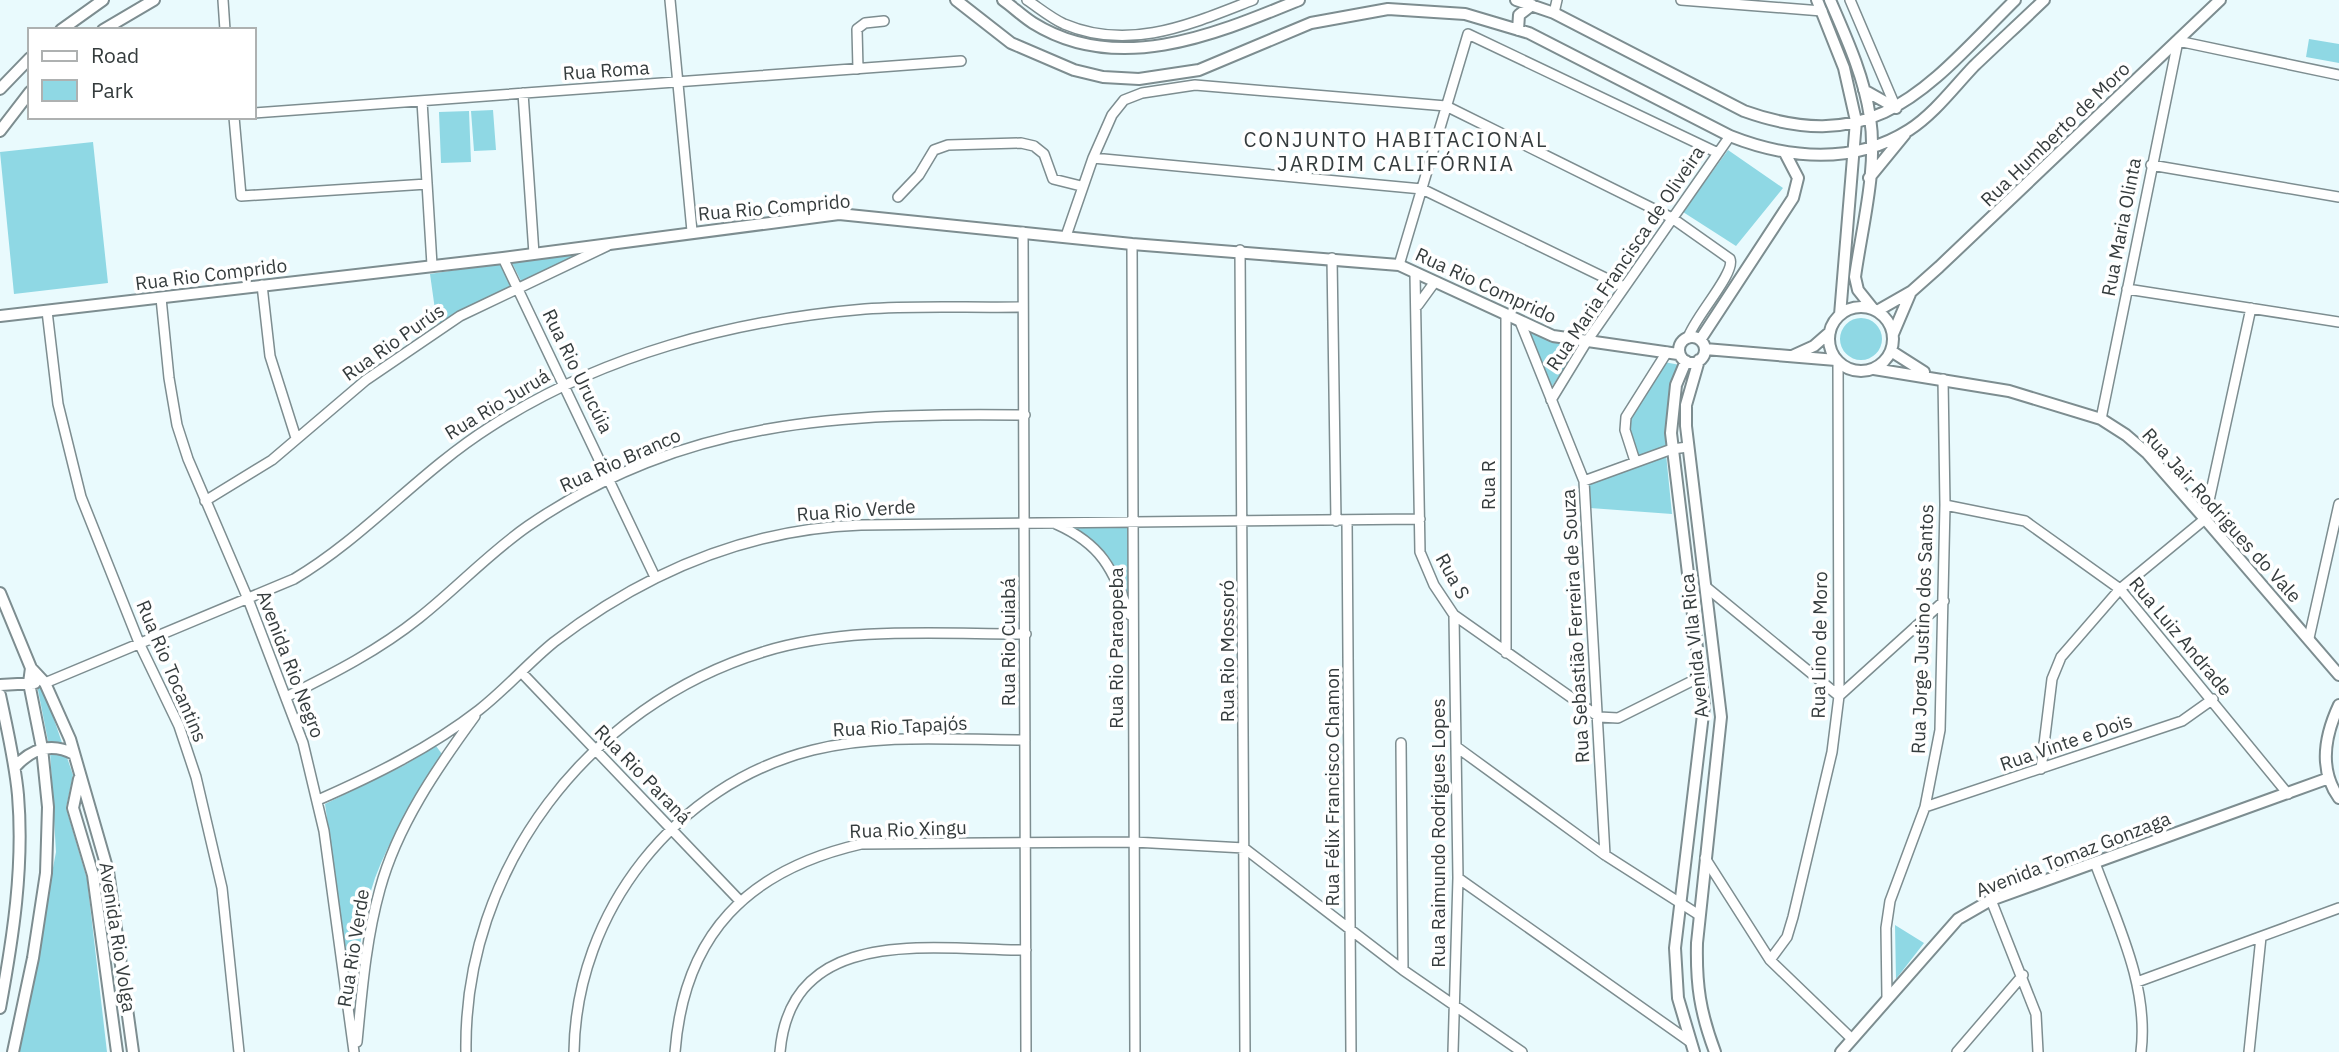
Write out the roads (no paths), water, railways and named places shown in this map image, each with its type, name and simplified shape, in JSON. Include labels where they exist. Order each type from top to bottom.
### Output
[{"type":"street","points":[[64,28],[103,0]]},
{"type":"street","points":[[106,28],[154,0]]},
{"type":"street","points":[[223,0],[225,28]]},
{"type":"street","points":[[670,0],[692,231]]},
{"type":"street","points":[[956,0],[1012,43],[1074,69],[1103,77],[1139,79],[1199,70],[1311,23],[1388,9],[1465,14],[1518,30],[1730,136],[1785,153],[1856,153],[1910,130]]},
{"type":"street","points":[[1003,0],[1034,24],[1060,35],[1082,44],[1120,49],[1182,41],[1233,27],[1299,0]]},
{"type":"street","points":[[1027,0],[1062,23],[1122,36],[1173,31],[1253,0]]},
{"type":"street","points":[[1516,0],[1554,13],[1744,111],[1774,121],[1830,126],[1896,108],[1927,86],[2015,0]]},
{"type":"street","points":[[1554,13],[1556,0]]},
{"type":"street","points":[[1681,0],[1822,11]]},
{"type":"street","points":[[1790,357],[1814,346],[1830,332],[1840,315],[1856,153],[1856,121],[1844,68],[1817,0]]},
{"type":"street","points":[[1688,338],[1702,345],[1837,361],[1856,371],[1874,369],[1891,351],[1893,334],[1888,321],[1858,290],[1855,277],[1872,148],[1870,117],[1864,90],[1830,0]]},
{"type":"street","points":[[1850,0],[1896,108]]},
{"type":"street","points":[[1868,178],[1910,130],[2044,0]]},
{"type":"street","name":"Rua Humberto de Moro","points":[[1876,310],[1912,291],[2220,0]]},
{"type":"street","points":[[1518,30],[1519,15],[1532,5]]},
{"type":"street","points":[[858,69],[856,29],[865,23],[884,21]]},
{"type":"street","points":[[1399,265],[1468,34],[1718,153]]},
{"type":"street","points":[[2178,41],[2339,75]]},
{"type":"street","name":"Rua Maria Olinta","points":[[2101,419],[2178,41]]},
{"type":"street","points":[[0,89],[28,60]]},
{"type":"street","name":"Rua Roma","points":[[256,113],[961,61]]},
{"type":"street","points":[[1066,236],[1081,186],[1112,115],[1124,100],[1142,93],[1195,85],[1446,106],[1672,218],[1732,264],[1694,322],[1688,338],[1626,417],[1625,430],[1635,461]]},
{"type":"street","points":[[1864,90],[1896,108]]},
{"type":"street","points":[[523,93],[534,254]]},
{"type":"street","points":[[0,131],[28,95]]},
{"type":"street","points":[[422,101],[432,265]]},
{"type":"street","points":[[234,119],[242,196],[427,184]]},
{"type":"street","name":"Rua Maria Francisca de Oliveira","points":[[1551,400],[1587,341],[1730,136]]},
{"type":"street","points":[[898,197],[919,175],[934,150],[948,145],[1021,143],[1034,146],[1044,154],[1053,179],[1081,186]]},
{"type":"street","points":[[1702,345],[1793,198],[1798,178],[1785,153]]},
{"type":"street","points":[[1093,158],[1422,190],[1624,287]]},
{"type":"street","points":[[2151,165],[2339,198]]},
{"type":"street","name":"Rua Rio Comprido","points":[[0,316],[503,258],[692,231],[839,214],[1132,244],[1240,250],[1399,265],[1434,284],[1553,336],[1675,353],[1699,360]]},
{"type":"street","name":"Rua Rio Cuiabá","points":[[1023,232],[1026,1052]]},
{"type":"street","name":"Rua Rio Purús","points":[[205,501],[272,460],[296,438],[409,350],[460,316],[618,241]]},
{"type":"street","name":"Rua Rio Paraopeba","points":[[1132,244],[1135,1052]]},
{"type":"street","name":"Rua Rio Mossoró","points":[[1240,250],[1244,519],[1245,1052]]},
{"type":"street","name":"Rua Rio Urucúia","points":[[503,258],[655,577]]},
{"type":"street","points":[[1332,258],[1336,521]]},
{"type":"street","name":"Rua S","points":[[1415,274],[1420,552],[1434,585],[1454,615],[1599,717]]},
{"type":"street","points":[[1417,306],[1434,284]]},
{"type":"street","points":[[262,285],[270,356],[296,438]]},
{"type":"street","points":[[2127,289],[2339,322]]},
{"type":"street","name":"Rua Humberto de Moro","points":[[1893,334],[1912,291]]},
{"type":"street","name":"Avenida Rio Negro","points":[[161,298],[177,425],[205,501],[288,696],[318,800],[355,1052]]},
{"type":"street","name":"Rua Rio Juruá","points":[[45,683],[294,579],[327,559],[439,461],[491,425],[564,383],[623,360],[779,320],[866,309],[1023,307]]},
{"type":"street","points":[[1840,315],[1855,308],[1876,310]]},
{"type":"street","points":[[2041,769],[2052,679],[2061,657],[2120,589],[2206,519],[2251,308]]},
{"type":"street","name":"Rua Rio Tocantins","points":[[47,311],[67,453],[81,497],[140,645],[179,726],[209,831],[222,888],[239,1052]]},
{"type":"street","name":"Rua R","points":[[1506,317],[1506,653]]},
{"type":"street","name":"Rua Sebastião Ferreira de Souza","points":[[1521,324],[1584,481],[1605,855]]},
{"type":"street","points":[[1830,332],[1831,350],[1837,361]]},
{"type":"street","name":"Avenida Vila Rica","points":[[1702,345],[1686,405],[1688,447],[1721,717],[1699,915],[1698,1000],[1715,1052]]},
{"type":"street","name":"Rua Jair Rodrigues do Vale","points":[[1891,351],[1911,366],[1939,378]]},
{"type":"street","name":"Avenida Vila Rica","points":[[1675,353],[1672,449],[1704,706],[1675,948],[1678,998],[1691,1046]]},
{"type":"street","name":"Rua Lino de Moro","points":[[1770,960],[1787,937],[1793,917],[1832,752],[1839,696],[1837,361]]},
{"type":"street","name":"Rua Jair Rodrigues do Vale","points":[[1874,369],[2009,391],[2101,419],[2147,453],[2339,675]]},
{"type":"street","name":"Rua Jorge Justino dos Santos","points":[[1887,998],[1886,928],[1890,901],[1925,807],[1940,730],[1945,505],[1939,378]]},
{"type":"street","name":"Rua Rio Branco","points":[[288,696],[376,648],[420,617],[528,526],[610,481],[711,439],[756,430],[900,413],[1024,415]]},
{"type":"street","points":[[1584,481],[1635,461],[1672,449],[1688,447]]},
{"type":"street","points":[[2309,638],[2339,504]]},
{"type":"street","name":"Rua Luiz Andrade","points":[[1945,505],[2025,521],[2120,589],[2213,699],[2288,794]]},
{"type":"street","name":"Rua Rio Verde","points":[[318,800],[388,768],[436,740],[480,709],[552,644],[605,605],[655,577],[723,549],[792,531],[828,526],[1026,522],[1244,519],[1347,522],[1420,519]]},
{"type":"street","points":[[1051,522],[1086,540],[1098,550],[1115,578],[1132,622]]},
{"type":"street","name":"Rua Félix Francisco Chamon","points":[[1347,522],[1351,1052]]},
{"type":"street","points":[[1706,587],[1839,696],[1944,601]]},
{"type":"street","points":[[0,593],[31,668],[45,683],[74,754],[80,776]]},
{"type":"street","name":"Rua Raimundo Rodrigues Lopes","points":[[1453,1052],[1458,878],[1454,615]]},
{"type":"street","points":[[466,1052],[468,1000],[478,949],[497,891],[526,834],[569,774],[594,749],[670,692],[764,651],[879,633],[1026,634]]},
{"type":"street","points":[[13,1052],[33,958],[46,873],[48,807],[42,748],[29,683],[31,668]]},
{"type":"street","name":"Rua Rio Paraná","points":[[521,673],[740,901]]},
{"type":"street","points":[[1599,717],[1618,718],[1702,676]]},
{"type":"street","points":[[0,685],[45,683]]},
{"type":"street","points":[[0,695],[15,767],[19,871],[0,1008]]},
{"type":"street","name":"Rua Vinte e Dois","points":[[1925,807],[2182,721],[2213,699]]},
{"type":"street","points":[[2339,705],[2327,731],[2326,769],[2339,798]]},
{"type":"street","name":"Rua Rio Verde","points":[[355,1052],[363,972],[380,887],[407,826],[449,752],[480,709]]},
{"type":"street","points":[[436,740],[444,743],[449,752]]},
{"type":"street","name":"Rua Rio Tapajós","points":[[574,1052],[580,993],[592,947],[613,903],[631,876],[671,829],[741,778],[813,750],[866,742],[1025,740]]},
{"type":"street","points":[[1401,743],[1403,970]]},
{"type":"street","points":[[15,767],[26,755],[42,748],[74,754]]},
{"type":"street","points":[[1458,748],[1605,855],[1699,915]]},
{"type":"street","name":"Avenida Rio Volga","points":[[80,776],[73,808],[93,875],[117,1052]]},
{"type":"street","name":"Avenida Rio Volga","points":[[80,776],[108,871],[134,1052]]},
{"type":"street","name":"Avenida Tomaz Gonzaga","points":[[1841,1052],[1958,919],[1991,900],[2329,778]]},
{"type":"street","name":"Rua Rio Xingu","points":[[675,1052],[677,1021],[699,955],[740,901],[779,872],[821,853],[860,844],[1025,845],[1134,842],[1244,848]]},
{"type":"street","points":[[1244,848],[1351,927],[1403,970],[1522,1052]]},
{"type":"street","points":[[1705,858],[1770,960],[1852,1039]]},
{"type":"street","points":[[2095,863],[2137,982],[2143,1010],[2141,1052]]},
{"type":"street","points":[[1458,878],[1691,1046]]},
{"type":"street","points":[[1991,900],[2023,975],[2036,1014],[2038,1052]]},
{"type":"street","points":[[2137,982],[2339,908]]},
{"type":"street","points":[[2249,1052],[2261,937]]},
{"type":"street","points":[[780,1052],[790,1009],[802,988],[825,968],[849,957],[876,950],[1026,950]]},
{"type":"street","points":[[345,978],[357,978],[363,972]]},
{"type":"street","points":[[1957,1052],[2023,975]]},
{"type":"district","name":"CONJUNTO HABITACIONAL JARDIM CALIFÓRNIA","points":[[1396,152]]}]
